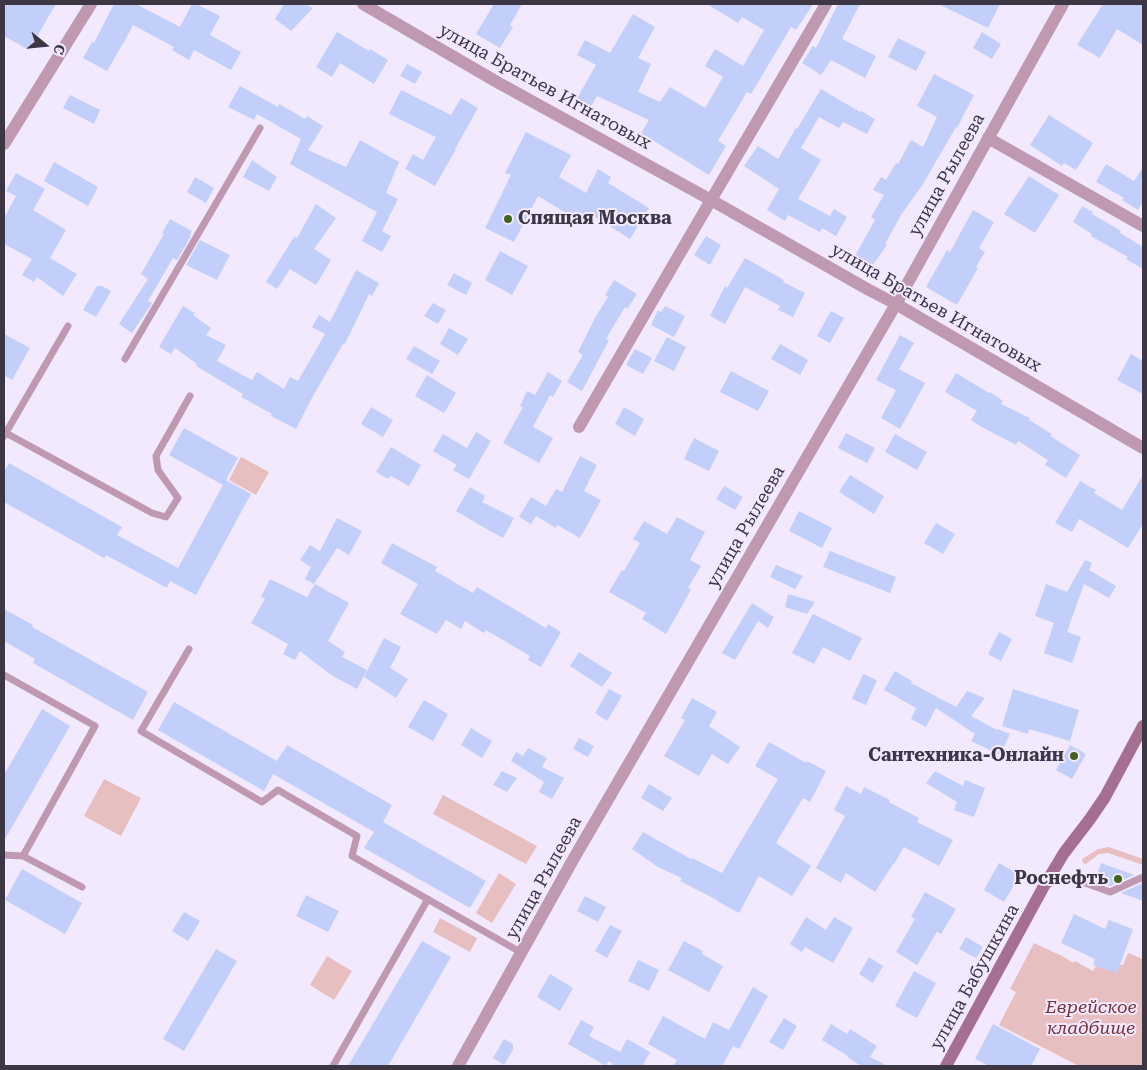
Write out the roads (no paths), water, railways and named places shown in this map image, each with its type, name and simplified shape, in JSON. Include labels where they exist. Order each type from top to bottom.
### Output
[{"type":"street","points":[[4,144],[91,4]]},
{"type":"street","name":"улица Братьев Игнатовых","points":[[363,4],[496,82],[896,304],[1143,448]]},
{"type":"street","points":[[580,427],[826,4]]},
{"type":"street","name":"улица Рылеева","points":[[458,1066],[574,858],[896,304],[1063,4]]},
{"type":"street","points":[[988,138],[1143,226]]},
{"type":"street","name":"улица Бабушкина","points":[[950,1065],[1044,886],[1064,853],[1105,797],[1143,726]]},
{"type":"lane","points":[[125,359],[260,128]]},
{"type":"lane","points":[[68,326],[5,435],[152,513],[166,517],[178,498],[158,470],[156,456],[190,396]]},
{"type":"lane","points":[[189,649],[141,731],[262,802],[278,790],[358,836],[352,856],[522,953]]},
{"type":"lane","points":[[4,675],[94,726],[23,856]]},
{"type":"lane","points":[[4,855],[23,856],[82,887]]},
{"type":"lane","points":[[1044,886],[1066,876],[1110,892],[1143,877]]},
{"type":"lane","points":[[332,1066],[428,899]]},
{"type":"place","name":"Спящая Москва","points":[[508,219]]},
{"type":"place","name":"Сантехника-Онлайн","points":[[1074,756]]},
{"type":"place","name":"Роснефть","points":[[1118,879]]},
{"type":"park label","name":"Еврейское кладбище","points":[[1091,1018]]}]
